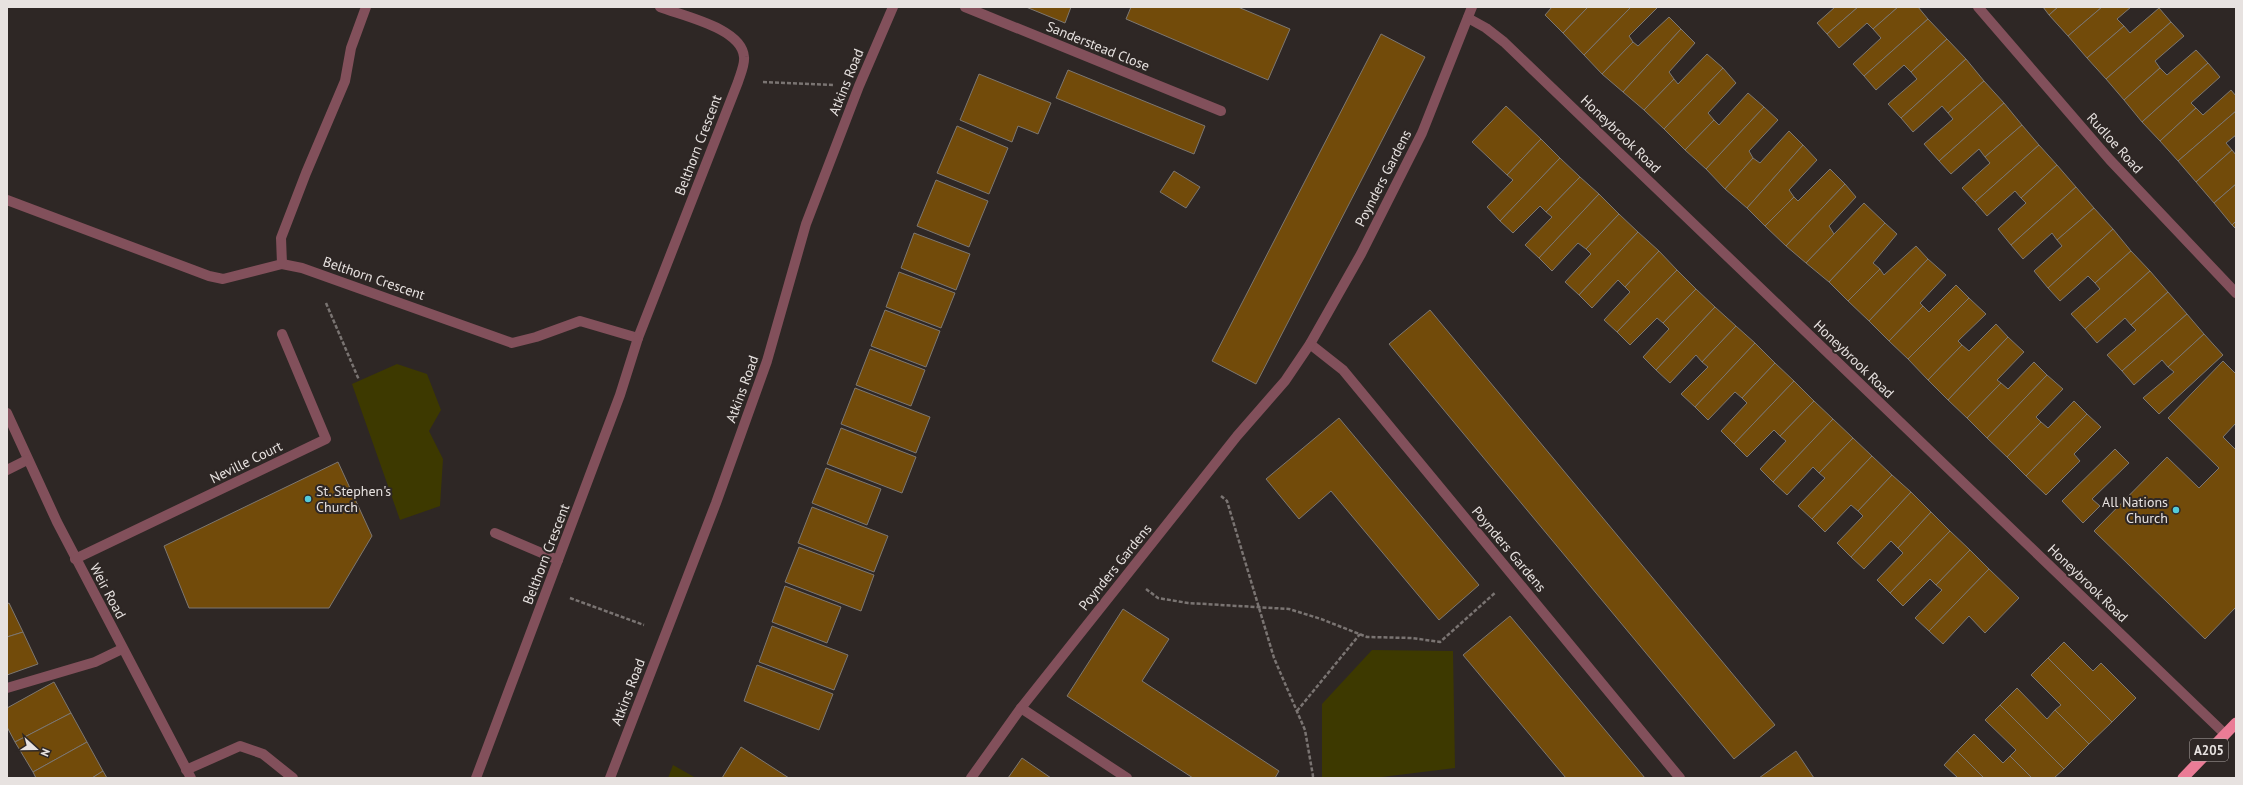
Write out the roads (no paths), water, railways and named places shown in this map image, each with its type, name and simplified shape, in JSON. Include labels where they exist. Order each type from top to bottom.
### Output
[{"type":"highway","name":"A205","points":[[2183,778],[2236,723]]},
{"type":"street","points":[[282,264],[281,238],[306,173],[345,81],[351,48],[366,7]]},
{"type":"street","name":"Belthorn Crescent","points":[[476,778],[620,395],[638,338],[738,82],[745,58],[741,45],[733,36],[718,28],[660,7]]},
{"type":"street","name":"Atkins Road","points":[[610,778],[666,633],[767,361],[806,224],[859,86],[893,7]]},
{"type":"street","name":"Sanderstead Close","points":[[965,7],[1221,111]]},
{"type":"street","points":[[1468,18],[1472,7]]},
{"type":"street","name":"Rudloe Road","points":[[1978,7],[2110,160],[2236,293]]},
{"type":"street","name":"Poynders Gardens","points":[[971,778],[1021,708],[1202,479],[1237,436],[1272,398],[1310,344],[1361,254],[1403,172],[1428,118],[1468,18]]},
{"type":"street","name":"Honeybrook Road","points":[[1468,18],[1504,42],[2225,734]]},
{"type":"street","name":"Belthorn Crescent","points":[[7,200],[209,276],[223,279],[282,264],[302,268],[512,343],[536,337],[580,321],[638,338]]},
{"type":"street","name":"Neville Court","points":[[75,559],[326,439],[282,334]]},
{"type":"street","name":"Poynders Gardens","points":[[1310,344],[1342,370],[1680,778]]},
{"type":"street","name":"Weir Road","points":[[7,413],[27,460],[75,559],[189,774]]},
{"type":"street","points":[[7,470],[27,460]]},
{"type":"street","points":[[495,533],[558,560]]},
{"type":"street","points":[[7,688],[89,664],[122,649]]},
{"type":"street","points":[[1021,708],[1127,778]]},
{"type":"street","points":[[189,774],[240,746],[263,754],[293,778]]},
{"type":"place","name":"St. Stephen's Church","points":[[308,499]]},
{"type":"place","name":"All Nations Church","points":[[2176,510]]}]
